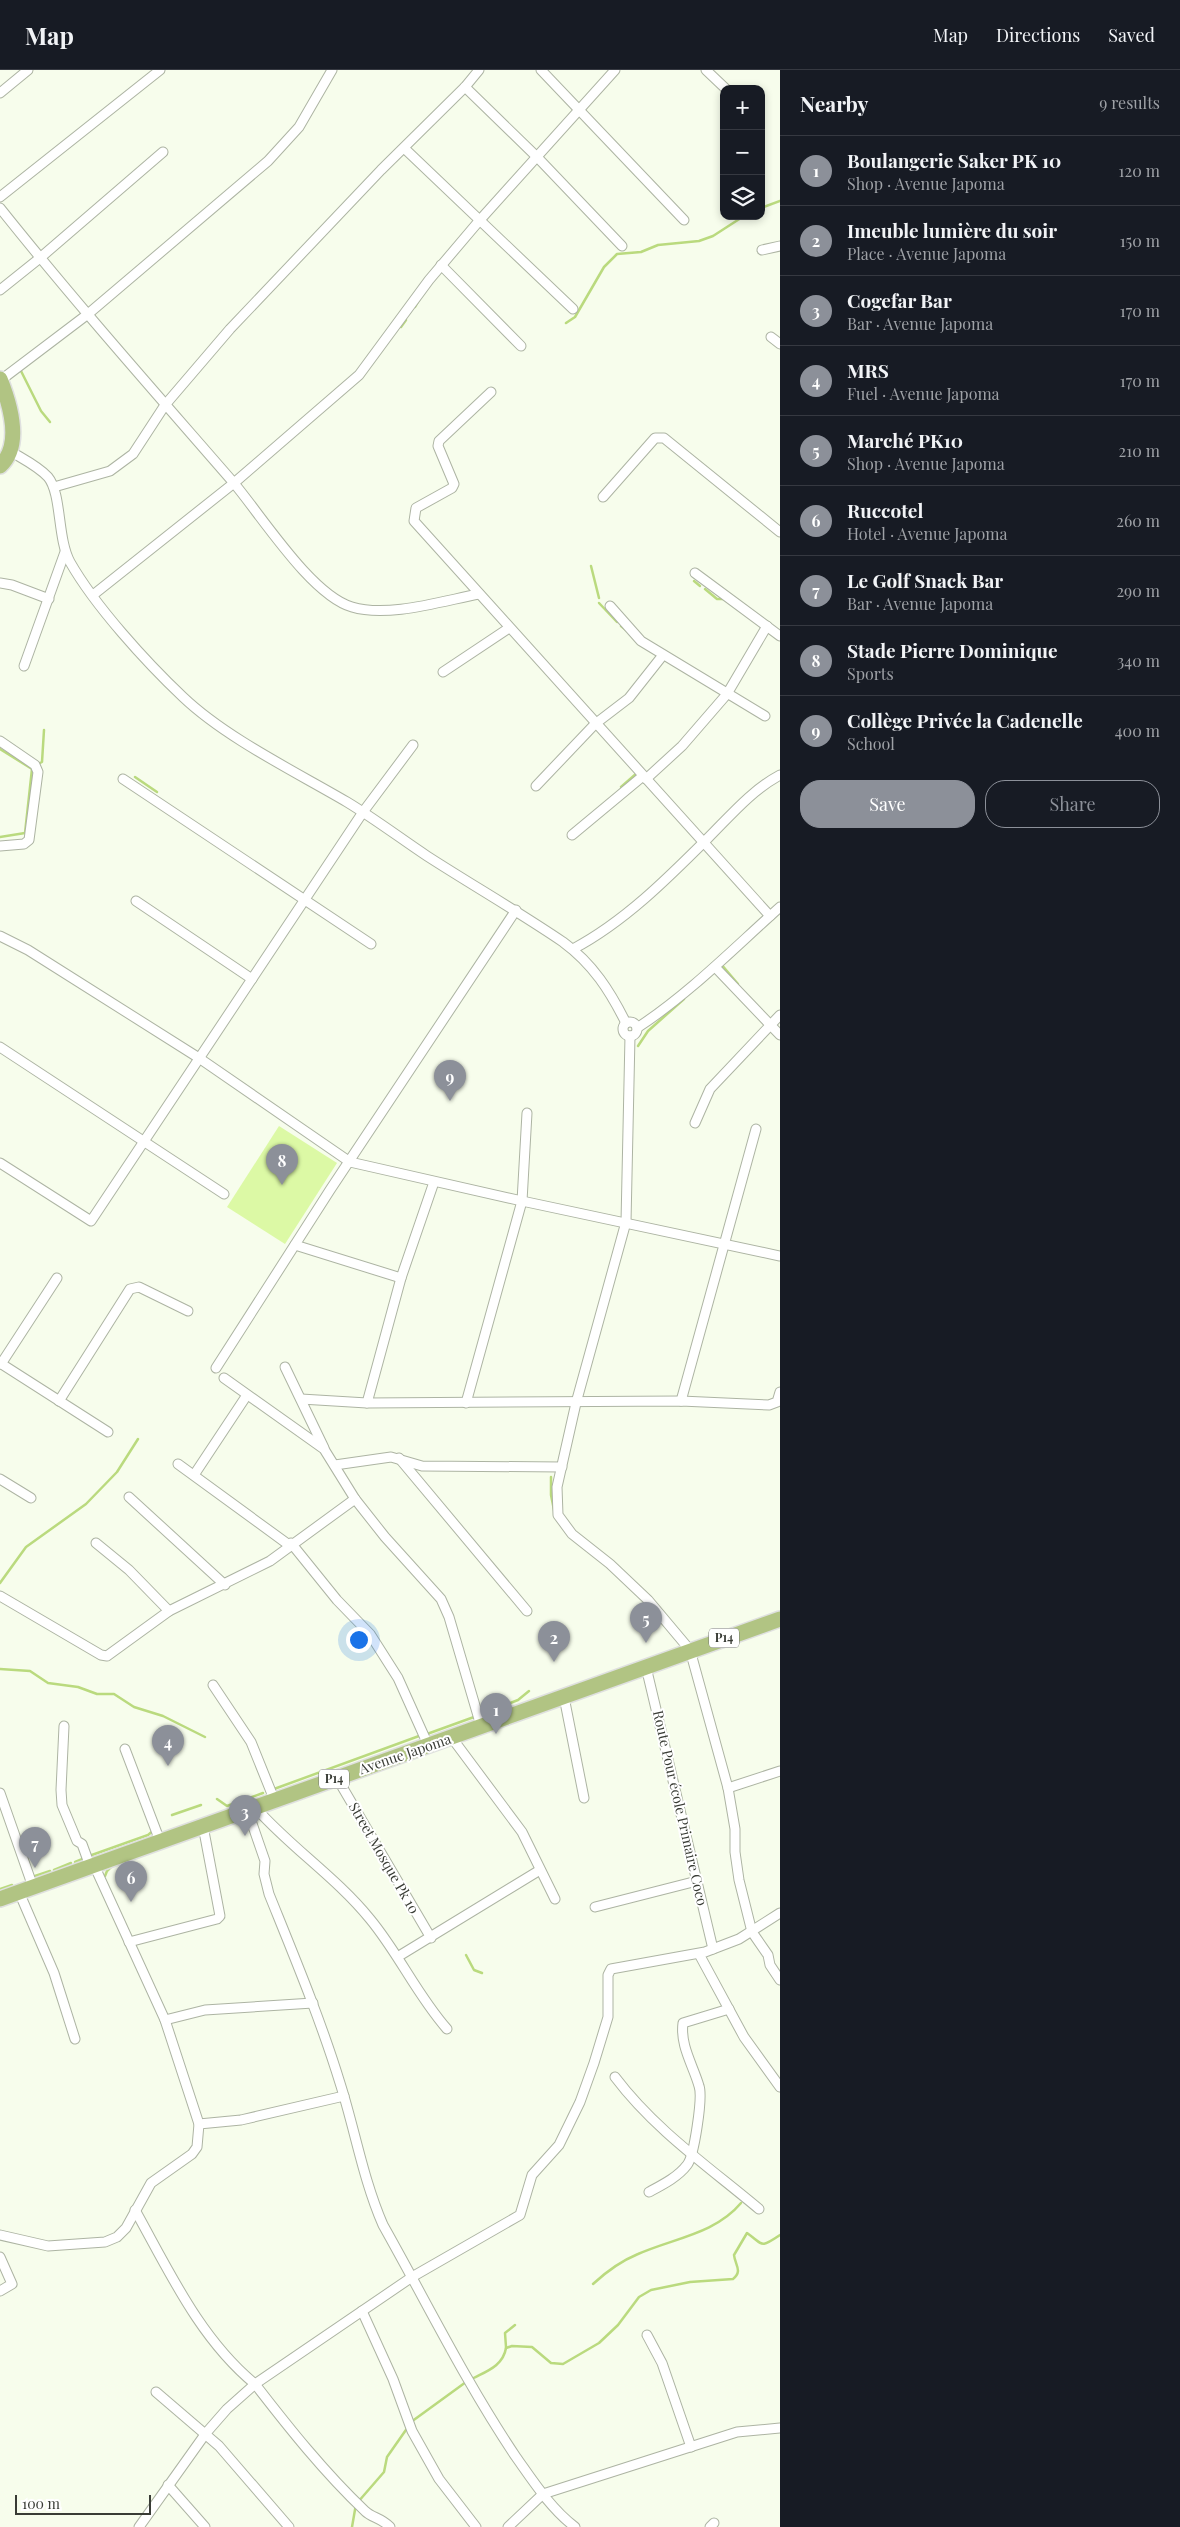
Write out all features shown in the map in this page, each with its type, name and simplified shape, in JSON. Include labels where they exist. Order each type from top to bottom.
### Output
[{"type":"main road","points":[[0,380],[8,401],[11,418],[10,451],[0,466]]},
{"type":"main road","name":"P14","points":[[690,1650],[780,1619]]},
{"type":"main road","name":"Avenue Japoma","points":[[0,1899],[274,1799],[429,1747],[481,1726],[690,1650]]},
{"type":"street","points":[[0,94],[28,70]]},
{"type":"street","points":[[0,197],[145,84],[160,70]]},
{"type":"street","points":[[0,380],[88,314],[279,151],[302,122],[332,70]]},
{"type":"street","points":[[54,487],[104,474],[122,464],[133,454],[165,405],[237,322],[465,87],[479,70]]},
{"type":"street","points":[[541,70],[684,220]]},
{"type":"street","points":[[92,595],[234,483],[359,375],[441,265],[615,70]]},
{"type":"street","points":[[706,70],[722,85]]},
{"type":"street","points":[[465,87],[538,158],[622,246]]},
{"type":"street","points":[[404,148],[573,309]]},
{"type":"street","points":[[0,290],[163,152]]},
{"type":"street","points":[[0,208],[40,258],[234,483],[322,589],[337,600],[352,607],[392,610],[479,594]]},
{"type":"street","points":[[762,250],[780,246]]},
{"type":"street","points":[[441,265],[521,346]]},
{"type":"street","points":[[771,337],[780,344]]},
{"type":"street","points":[[491,392],[438,443],[453,481],[452,488],[419,505],[414,513],[417,525],[770,916]]},
{"type":"street","points":[[603,497],[655,438],[659,437],[664,438],[780,532]]},
{"type":"street","points":[[10,451],[41,471],[54,487],[65,552],[92,595],[184,698],[209,719],[363,812],[428,856],[516,910],[573,949],[604,982],[626,1023],[624,1032],[630,1036]]},
{"type":"street","points":[[24,666],[65,552]]},
{"type":"street","points":[[695,574],[780,636]]},
{"type":"street","points":[[0,583],[12,584],[49,599]]},
{"type":"street","points":[[610,606],[641,640],[765,716]]},
{"type":"street","points":[[572,835],[682,746],[727,694],[766,626]]},
{"type":"street","points":[[443,672],[509,628]]},
{"type":"street","points":[[536,786],[596,724],[629,698],[663,655]]},
{"type":"street","points":[[0,741],[35,765],[38,772],[29,840],[24,844],[0,846]]},
{"type":"street","points":[[0,1163],[91,1221],[363,812],[413,745]]},
{"type":"street","points":[[573,949],[610,927],[748,799],[780,775]]},
{"type":"street","points":[[123,779],[371,944]]},
{"type":"street","points":[[136,902],[252,979]]},
{"type":"street","points":[[630,1036],[636,1033],[637,1028],[656,1016],[715,967],[780,907]]},
{"type":"street","points":[[216,1368],[516,910]]},
{"type":"street","points":[[0,936],[28,950],[200,1058],[350,1162],[434,1182],[780,1256]]},
{"type":"street","points":[[715,967],[780,1035]]},
{"type":"street","points":[[695,1123],[710,1089],[780,1015]]},
{"type":"street","points":[[626,1023],[632,1023],[637,1028]]},
{"type":"street","points":[[630,1036],[626,1222],[576,1403],[556,1502],[558,1515],[564,1525],[648,1600],[690,1650],[728,1788],[735,1829],[735,1852],[739,1880],[752,1932],[768,1955],[770,1965],[780,1980]]},
{"type":"street","points":[[0,1047],[224,1194]]},
{"type":"street","points":[[466,1403],[522,1201],[527,1112]]},
{"type":"street","points":[[681,1401],[756,1129]]},
{"type":"street","points":[[367,1403],[400,1278],[434,1182]]},
{"type":"street","points":[[295,1245],[400,1278]]},
{"type":"street","points":[[57,1278],[1,1364],[108,1432]]},
{"type":"street","points":[[59,1401],[134,1286],[188,1311]]},
{"type":"street","points":[[285,1367],[324,1449],[355,1499],[385,1537],[441,1599],[449,1617],[481,1726]]},
{"type":"street","points":[[224,1378],[324,1449]]},
{"type":"street","points":[[194,1475],[247,1394]]},
{"type":"street","points":[[301,1399],[367,1403],[681,1401],[769,1405],[777,1402],[780,1395]]},
{"type":"street","points":[[335,1465],[382,1457],[399,1458],[422,1466],[562,1467]]},
{"type":"street","points":[[399,1458],[527,1611]]},
{"type":"street","points":[[178,1464],[290,1544],[370,1634],[398,1678],[429,1747]]},
{"type":"street","points":[[0,1480],[31,1498]]},
{"type":"street","points":[[128,1497],[225,1585]]},
{"type":"street","points":[[0,1596],[104,1656],[169,1611],[225,1585],[270,1561],[290,1544],[355,1499]]},
{"type":"street","points":[[96,1542],[129,1570],[169,1611]]},
{"type":"street","name":"Route Pour école Primaire Coco","points":[[646,1667],[713,1949]]},
{"type":"street","points":[[213,1686],[247,1734],[274,1799]]},
{"type":"street","points":[[564,1697],[584,1798]]},
{"type":"street","points":[[0,2235],[48,2246],[105,2242],[117,2238],[126,2228],[134,2210],[151,2183],[192,2154],[197,2148],[199,2124],[164,2020],[82,1844],[77,1841],[62,1805],[64,1726]]},
{"type":"street","points":[[452,1738],[522,1832],[555,1899]]},
{"type":"street","points":[[125,1749],[160,1841]]},
{"type":"street","points":[[728,1788],[780,1771]]},
{"type":"street","name":"Street Mosque Pk 10","points":[[337,1778],[431,1938]]},
{"type":"street","points":[[0,1793],[26,1890],[75,2039]]},
{"type":"street","points":[[251,1808],[369,1918],[399,1956],[421,1996],[447,2029]]},
{"type":"street","points":[[251,1808],[265,1861],[264,1874],[269,1894],[314,2003],[344,2096],[372,2200],[383,2225],[471,2385],[498,2429],[543,2494],[561,2515],[575,2527]]},
{"type":"street","points":[[129,1942],[217,1919],[220,1916],[203,1826]]},
{"type":"street","points":[[399,1956],[540,1870]]},
{"type":"street","points":[[595,1907],[697,1881]]},
{"type":"street","points":[[139,2527],[206,2433],[255,2384],[412,2277],[520,2215],[532,2175],[559,2145],[580,2102],[594,2064],[608,2017],[608,1975],[611,1968],[699,1954],[752,1932],[780,1913]]},
{"type":"street","points":[[699,1954],[744,2037],[780,2087]]},
{"type":"street","points":[[164,2020],[205,2010],[314,2003]]},
{"type":"street","points":[[649,2192],[670,2181],[684,2168],[692,2154],[701,2093],[687,2054],[683,2023],[729,2009]]},
{"type":"street","points":[[615,2077],[633,2101],[666,2134],[759,2209]]},
{"type":"street","points":[[199,2124],[241,2120],[344,2096]]},
{"type":"street","points":[[134,2210],[201,2323],[240,2371],[255,2384],[334,2481],[367,2513],[380,2517],[390,2527]]},
{"type":"street","points":[[0,2257],[12,2284],[0,2291]]},
{"type":"street","points":[[362,2311],[393,2379],[412,2431],[439,2479],[476,2527]]},
{"type":"street","points":[[647,2335],[666,2372],[691,2446]]},
{"type":"street","points":[[156,2392],[206,2433],[289,2527]]},
{"type":"street","points":[[508,2527],[543,2494],[737,2432],[780,2428]]},
{"type":"street","points":[[168,2485],[205,2527]]},
{"type":"green space","points":[[279,1126],[337,1163],[285,1244],[227,1207]]},
{"type":"waterway","points":[[765,207],[780,201]]},
{"type":"waterway","points":[[566,323],[575,317],[604,267],[617,254],[641,252],[658,245],[699,241],[713,236],[738,220]]},
{"type":"waterway","points":[[415,307],[419,300]]},
{"type":"waterway","points":[[401,327],[406,320]]},
{"type":"waterway","points":[[21,371],[41,411],[50,422]]},
{"type":"waterway","points":[[591,566],[599,598]]},
{"type":"waterway","points":[[694,581],[700,586]]},
{"type":"waterway","points":[[705,589],[717,599],[724,599]]},
{"type":"waterway","points":[[599,603],[617,622]]},
{"type":"waterway","points":[[621,626],[626,630]]},
{"type":"waterway","points":[[40,763],[42,762],[44,730]]},
{"type":"waterway","points":[[0,749],[32,769],[25,833],[0,837]]},
{"type":"waterway","points":[[621,787],[637,773]]},
{"type":"waterway","points":[[135,777],[157,792]]},
{"type":"waterway","points":[[721,964],[738,984]]},
{"type":"waterway","points":[[638,1046],[648,1031],[684,999]]},
{"type":"waterway","points":[[0,1583],[26,1547],[86,1504],[117,1472],[138,1439]]},
{"type":"waterway","points":[[551,1477],[551,1495],[554,1510]]},
{"type":"waterway","points":[[0,1669],[30,1671],[48,1683],[78,1687],[97,1694],[114,1694],[134,1707],[163,1716],[205,1737]]},
{"type":"waterway","points":[[482,1714],[518,1700],[529,1691]]},
{"type":"waterway","points":[[427,1734],[474,1717]]},
{"type":"waterway","points":[[274,1789],[419,1736]]},
{"type":"waterway","points":[[217,1799],[227,1806],[263,1793]]},
{"type":"waterway","points":[[172,1815],[201,1805]]},
{"type":"waterway","points":[[89,1856],[148,1835],[154,1830]]},
{"type":"waterway","points":[[75,1862],[85,1858]]},
{"type":"waterway","points":[[54,1870],[71,1863]]},
{"type":"waterway","points":[[105,1876],[112,1866]]},
{"type":"waterway","points":[[35,1876],[50,1871]]},
{"type":"waterway","points":[[0,1889],[12,1885]]},
{"type":"waterway","points":[[466,1955],[474,1970],[482,1973]]},
{"type":"waterway","points":[[593,2284],[614,2267],[632,2257],[706,2229],[719,2222],[741,2203]]},
{"type":"waterway","points":[[506,2348],[512,2346],[532,2347],[551,2363],[563,2364],[599,2343],[618,2325],[639,2297],[651,2290],[690,2282],[733,2279],[738,2273],[734,2255],[747,2233],[762,2244],[780,2235]]},
{"type":"waterway","points":[[506,2347],[505,2333],[515,2325]]},
{"type":"waterway","points":[[470,2380],[497,2364],[504,2355],[506,2348]]},
{"type":"waterway","points":[[411,2422],[466,2382]]},
{"type":"waterway","points":[[358,2502],[384,2472],[387,2457],[408,2427]]},
{"type":"waterway","points":[[352,2527],[356,2504]]},
{"type":"place","name":"Collège Privée la Cadenelle","points":[[450,1101]]},
{"type":"place","name":"Stade Pierre Dominique","points":[[282,1185]]},
{"type":"place","name":"Marché PK10","points":[[646,1643]]},
{"type":"place","name":"Imeuble lumière du soir","points":[[554,1662]]},
{"type":"place","name":"Boulangerie Saker PK 10","points":[[496,1734]]},
{"type":"place","name":"MRS","points":[[168,1766]]},
{"type":"place","name":"Cogefar Bar","points":[[245,1836]]},
{"type":"place","name":"Le Golf Snack Bar","points":[[35,1868]]},
{"type":"place","name":"Ruccotel","points":[[131,1902]]}]
